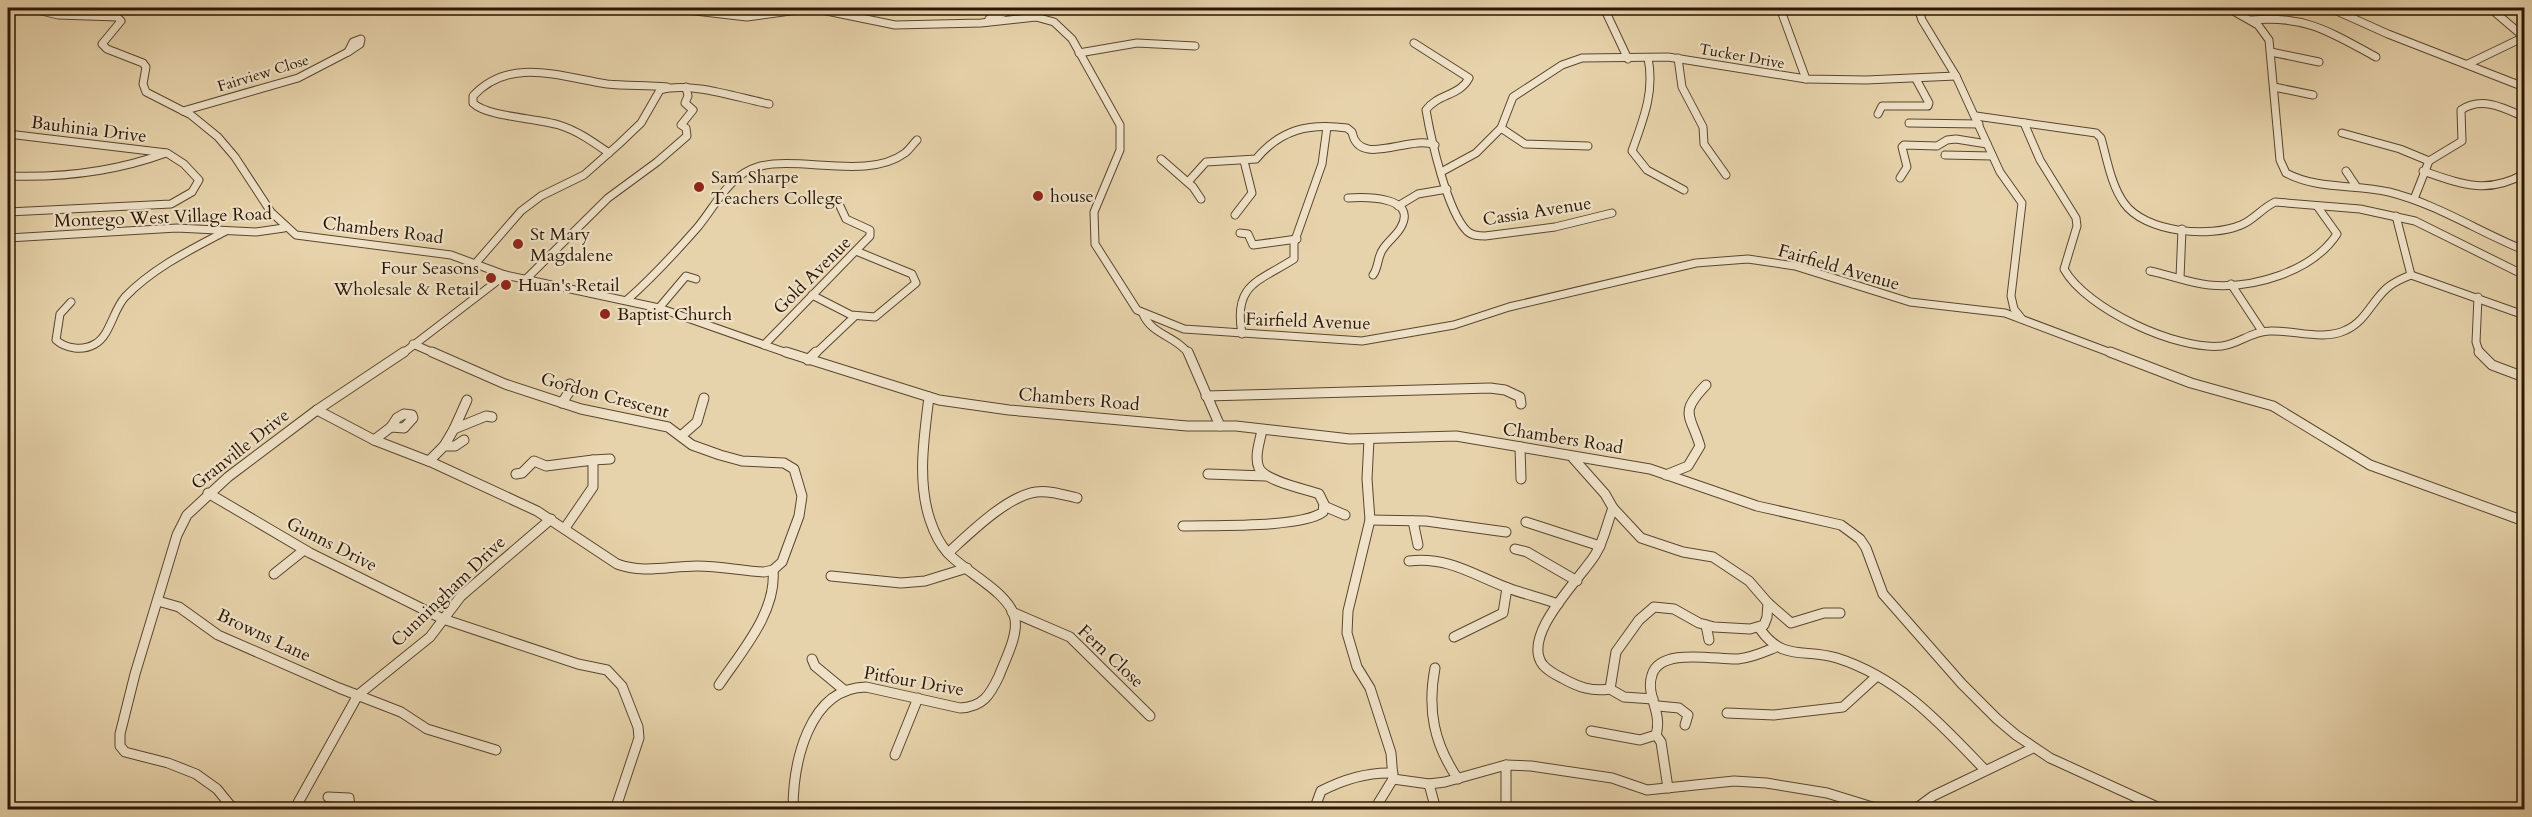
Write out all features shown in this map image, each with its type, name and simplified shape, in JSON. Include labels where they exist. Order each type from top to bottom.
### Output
[{"type":"street","points":[[30,8],[58,15],[117,17],[121,21],[102,44],[107,49],[142,63],[146,67],[142,84],[146,92],[201,123],[240,163],[251,185],[284,228]]},
{"type":"street","points":[[64,8],[102,8]]},
{"type":"street","points":[[669,8],[698,9],[758,17],[812,8],[895,25],[981,23],[1023,18],[1046,18],[1054,22],[1072,39],[1120,124],[1120,150],[1094,212],[1095,244],[1137,310],[1143,314],[1145,323],[1150,328],[1170,336],[1186,349],[1220,426]]},
{"type":"street","points":[[981,23],[1016,8]]},
{"type":"street","points":[[1604,8],[1628,59]]},
{"type":"street","points":[[1780,8],[1806,79]]},
{"type":"street","points":[[1918,8],[1922,20],[1956,76],[1978,120],[1992,156],[2022,203],[2011,296],[2014,309],[2022,319]]},
{"type":"street","points":[[2228,8],[2251,20],[2266,36],[2271,52],[2282,168],[2293,177],[2313,184],[2356,186],[2414,198],[2524,250]]},
{"type":"street","points":[[2330,8],[2388,34],[2524,87]]},
{"type":"street","points":[[2468,64],[2524,37],[2490,8]]},
{"type":"street","points":[[2251,20],[2287,17],[2304,20],[2376,57]]},
{"type":"street","points":[[1079,52],[1123,43],[1195,46]]},
{"type":"street","name":"Cassia Avenue","points":[[1414,43],[1469,78],[1465,85],[1428,105],[1426,110],[1436,158],[1466,230],[1480,236],[1555,227],[1612,213]]},
{"type":"street","points":[[1174,45],[1184,48]]},
{"type":"street","points":[[2271,52],[2319,62]]},
{"type":"street","name":"Fairview Close","points":[[183,111],[306,75],[347,54]]},
{"type":"street","name":"Tucker Drive","points":[[1502,128],[1513,97],[1562,65],[1590,58],[1678,58],[1806,79],[1956,76]]},
{"type":"street","points":[[1648,58],[1651,73],[1649,104],[1632,151],[1638,161],[1684,190]]},
{"type":"street","points":[[1678,58],[1677,69],[1684,92],[1703,127],[1704,144],[1726,175]]},
{"type":"street","points":[[609,153],[582,134],[560,125],[529,117],[479,109],[473,103],[473,96],[477,90],[491,80],[524,74],[549,73],[611,84],[686,87],[769,104]]},
{"type":"street","points":[[1878,114],[1882,106],[1928,106],[1929,103],[1916,78]]},
{"type":"street","points":[[475,264],[521,211],[542,196],[584,175],[641,123],[660,90],[670,87]]},
{"type":"street","points":[[525,280],[608,198],[657,162],[687,136],[686,128],[681,125],[693,110],[685,103],[688,96],[686,87]]},
{"type":"street","points":[[2274,87],[2313,95]]},
{"type":"street","points":[[2414,198],[2428,161],[2462,141],[2461,110],[2466,105],[2477,102],[2491,104],[2524,117]]},
{"type":"street","points":[[1909,123],[1978,120],[2024,123],[2096,133],[2101,138],[2125,206],[2150,221],[2182,230],[2221,232],[2243,225],[2260,215],[2275,202],[2360,209],[2415,221],[2524,275]]},
{"type":"street","points":[[2024,123],[2040,160],[2076,218],[2077,226],[2064,268],[2070,280],[2086,296],[2115,314],[2200,345],[2233,345],[2262,331],[2342,332],[2361,319],[2385,289],[2411,275],[2524,315]]},
{"type":"street","points":[[1242,334],[1238,313],[1243,292],[1294,259],[1296,238],[1322,164],[1327,127]]},
{"type":"street","points":[[1188,182],[1206,162],[1256,159],[1268,143],[1288,130],[1347,128],[1352,132],[1352,140],[1355,144],[1368,148],[1394,148],[1426,141],[1435,145]]},
{"type":"street","points":[[1443,171],[1476,153],[1502,128],[1525,144],[1588,146]]},
{"type":"street","name":"Bauhinia Drive","points":[[8,134],[167,153]]},
{"type":"street","points":[[2342,134],[2400,149],[2428,161]]},
{"type":"street","points":[[1900,178],[1907,166],[1902,147],[1904,145],[1937,146],[1947,140],[1956,139],[1987,144]]},
{"type":"street","points":[[627,300],[703,221],[730,185],[745,172],[771,164],[845,168],[875,164],[910,152],[917,140]]},
{"type":"street","points":[[8,176],[77,175],[109,171],[136,165],[167,153],[184,164],[199,180],[195,190],[171,204],[8,212]]},
{"type":"street","points":[[1945,155],[1992,156]]},
{"type":"street","points":[[1161,159],[1170,171],[1197,190],[1201,199]]},
{"type":"street","points":[[1235,215],[1252,193],[1244,161]]},
{"type":"street","points":[[2346,171],[2356,186]]},
{"type":"street","points":[[2423,171],[2477,187],[2495,188],[2523,178]]},
{"type":"street","points":[[1398,206],[1418,194],[1447,189]]},
{"type":"street","points":[[1348,198],[1378,197],[1398,206],[1403,215],[1402,225],[1381,252],[1380,265],[1373,275]]},
{"type":"street","name":"Gold Avenue","points":[[764,345],[870,236],[870,231],[846,219],[840,204]]},
{"type":"street","points":[[2150,270],[2212,285],[2231,284],[2278,275],[2298,267],[2329,248],[2337,234],[2317,206]]},
{"type":"street","points":[[2396,216],[2411,275]]},
{"type":"street","name":"Montego West Village Road","points":[[8,238],[177,228],[256,232],[284,228]]},
{"type":"street","name":"Chambers Road","points":[[284,228],[296,235],[451,255],[505,275],[659,308],[808,360],[929,397],[1009,410],[1187,426],[1220,426],[1369,439],[1435,435],[1632,466],[1757,506],[1841,525],[1852,532],[1866,548],[1880,586],[1896,610],[1982,704],[2033,748],[2054,760],[2164,810]]},
{"type":"street","points":[[2180,278],[2182,230]]},
{"type":"street","points":[[71,302],[60,314],[56,340],[60,345],[67,347],[90,346],[101,339],[118,306],[148,276],[173,258],[226,231]]},
{"type":"street","points":[[1240,233],[1248,234],[1253,245],[1296,238]]},
{"type":"street","points":[[812,295],[854,317],[868,319],[875,317],[916,283],[912,274],[856,251]]},
{"type":"street","name":"Fairfield Avenue","points":[[1143,314],[1184,328],[1351,341],[1409,335],[1454,325],[1528,302],[1696,263],[1724,260],[1777,262],[1910,302],[1946,308],[1985,308],[2022,319],[2181,380],[2273,406],[2370,465],[2524,521]]},
{"type":"street","name":"Granville Drive","points":[[234,810],[217,789],[196,774],[168,763],[125,752],[120,747],[120,734],[135,674],[177,535],[187,515],[208,493],[317,410],[390,363],[505,275]]},
{"type":"street","points":[[659,308],[686,276],[696,279]]},
{"type":"street","points":[[2231,284],[2262,331]]},
{"type":"street","points":[[2478,297],[2475,343],[2477,352],[2489,364],[2524,377]]},
{"type":"street","points":[[808,360],[854,317]]},
{"type":"street","name":"Gordon Crescent","points":[[413,345],[504,384],[562,403],[668,427],[692,445],[720,455],[742,461],[784,463],[794,469],[802,496],[799,516],[782,562],[773,570]]},
{"type":"street","points":[[562,403],[571,388],[570,384]]},
{"type":"street","points":[[1666,475],[1688,466],[1700,446],[1698,436],[1689,421],[1690,410],[1698,393],[1706,385]]},
{"type":"street","points":[[1206,396],[1458,391],[1495,388],[1512,392],[1520,397],[1521,404]]},
{"type":"street","points":[[929,397],[923,449],[924,482],[929,517],[941,544],[948,553],[968,568],[1012,612]]},
{"type":"street","points":[[681,436],[697,422],[704,398]]},
{"type":"street","points":[[429,461],[444,446],[467,400]]},
{"type":"street","points":[[317,410],[374,440],[429,461],[476,484],[510,497],[551,519],[629,570],[641,572],[696,566],[764,572],[773,570],[774,580],[764,614],[719,685]]},
{"type":"street","points":[[454,429],[486,416],[492,417]]},
{"type":"street","points":[[374,440],[391,427]]},
{"type":"street","points":[[1262,430],[1257,456],[1259,469],[1266,476]]},
{"type":"street","points":[[1369,439],[1367,480],[1370,520],[1348,611],[1347,633],[1357,668],[1371,688],[1391,753],[1393,776],[1374,810]]},
{"type":"street","points":[[444,446],[454,446],[464,440]]},
{"type":"street","points":[[1520,447],[1521,479]]},
{"type":"street","points":[[1572,457],[1605,494],[1613,508],[1641,538],[1683,552],[1713,557],[1749,581],[1768,603],[1791,623],[1824,613],[1840,613]]},
{"type":"street","points":[[516,474],[522,473],[534,461],[546,466],[610,459]]},
{"type":"street","points":[[565,528],[593,487],[593,460]]},
{"type":"street","points":[[1183,526],[1296,521],[1315,518],[1323,512],[1324,506],[1318,494],[1266,476],[1208,474]]},
{"type":"street","name":"Gunns Drive","points":[[208,493],[304,550],[443,619],[578,664],[608,670],[622,686],[638,727],[639,738],[615,810]]},
{"type":"street","points":[[948,553],[1002,510],[1031,493],[1053,493],[1077,498]]},
{"type":"street","points":[[1324,506],[1345,514]]},
{"type":"street","points":[[1610,689],[1601,691],[1581,687],[1562,678],[1541,663],[1536,646],[1539,635],[1558,604],[1577,581],[1600,546],[1613,508]]},
{"type":"street","name":"Cunningham Drive","points":[[294,810],[358,695],[430,637],[461,596],[551,519]]},
{"type":"street","points":[[1370,520],[1413,521],[1506,532]]},
{"type":"street","points":[[1413,521],[1418,545]]},
{"type":"street","points":[[1526,522],[1600,546]]},
{"type":"street","points":[[1515,549],[1527,552],[1577,581]]},
{"type":"street","points":[[274,574],[304,550]]},
{"type":"street","points":[[1409,561],[1419,558],[1442,561],[1486,576],[1507,588],[1558,604]]},
{"type":"street","points":[[831,576],[901,583],[925,580],[968,568]]},
{"type":"street","points":[[1454,637],[1503,613],[1507,588]]},
{"type":"street","name":"Browns Lane","points":[[158,601],[179,607],[218,635],[234,643],[401,712],[428,729],[496,750]]},
{"type":"street","points":[[1610,689],[1616,652],[1640,618],[1655,606],[1665,606],[1706,625],[1720,628],[1760,628],[1768,619],[1768,603]]},
{"type":"street","name":"Pitfour Drive","points":[[793,810],[792,790],[799,757],[813,726],[827,703],[844,690],[866,687],[967,708],[987,698],[1015,633],[1016,621],[1012,612]]},
{"type":"street","name":"Fern Close","points":[[1012,612],[1070,637],[1150,716]]},
{"type":"street","points":[[1706,625],[1709,640]]},
{"type":"street","points":[[1760,628],[1774,648],[1785,652],[1826,655],[1865,669],[1896,687],[1929,711],[1985,770]]},
{"type":"street","points":[[1656,735],[1659,726],[1651,679],[1653,670],[1661,661],[1680,658],[1749,658],[1774,648]]},
{"type":"street","points":[[812,659],[815,666],[844,690]]},
{"type":"street","points":[[1435,668],[1429,692],[1432,726],[1444,760],[1458,779]]},
{"type":"street","points":[[1727,713],[1774,715],[1843,706],[1876,676]]},
{"type":"street","points":[[1610,689],[1616,695],[1626,698],[1678,707],[1686,711],[1688,715],[1685,726]]},
{"type":"street","points":[[895,755],[918,698]]},
{"type":"street","points":[[1591,731],[1640,740],[1656,735]]},
{"type":"street","points":[[1656,735],[1661,742],[1668,789]]},
{"type":"street","points":[[1914,810],[1933,796],[2033,748]]},
{"type":"street","points":[[1314,810],[1321,791],[1335,783],[1369,773],[1430,784],[1458,779],[1506,765],[1531,766],[1612,777],[1647,790],[1734,781],[1766,783],[1817,791],[1882,810]]},
{"type":"street","points":[[1506,765],[1506,810]]},
{"type":"street","points":[[1430,784],[1436,810]]},
{"type":"street","points":[[328,797],[349,798],[350,810]]},
{"type":"place","name":"Sam Sharpe Teachers College","points":[[699,187]]},
{"type":"place","name":"house","points":[[1038,196]]},
{"type":"place","name":"St Mary Magdalene","points":[[518,244]]},
{"type":"place","name":"Four Seasons Wholesale & Retail","points":[[491,278]]},
{"type":"place","name":"Huan's Retail","points":[[506,285]]},
{"type":"place","name":"Baptist Church","points":[[605,314]]}]
